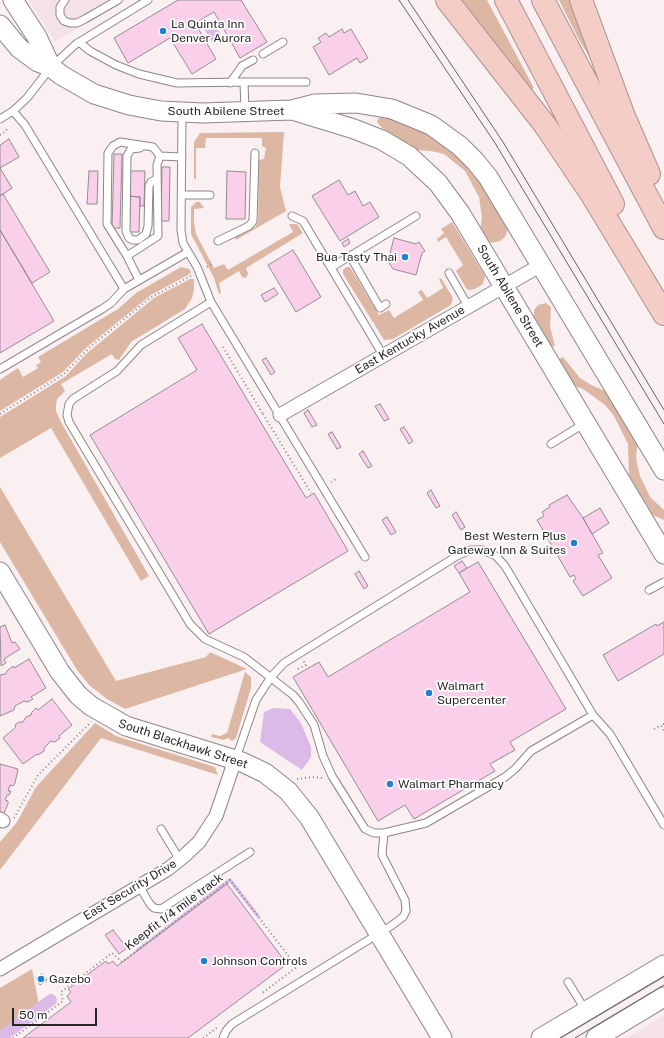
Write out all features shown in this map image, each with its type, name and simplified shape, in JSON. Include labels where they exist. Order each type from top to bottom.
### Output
[{"type":"highway","points":[[447,0],[546,125],[592,195],[664,314]]},
{"type":"highway","points":[[506,0],[664,300]]},
{"type":"highway","points":[[542,0],[664,228]]},
{"type":"highway","points":[[582,0],[624,114],[664,208]]},
{"type":"main road","name":"South Abilene Street","points":[[13,0],[38,37],[51,67]]},
{"type":"main road","name":"South Abilene Street","points":[[0,25],[26,54],[38,62],[51,67],[61,76],[81,88],[108,99],[143,108],[182,113],[292,110],[327,103],[372,105],[405,113],[431,125],[460,146],[482,169],[498,193],[664,470]]},
{"type":"main road","name":"South Abilene Street","points":[[292,110],[354,129],[382,140],[418,163],[438,184],[453,203],[504,286],[664,554]]},
{"type":"main road","name":"South Blackhawk Street","points":[[0,572],[60,672],[85,702],[108,717],[126,726],[235,760],[265,773],[281,785],[296,800],[309,817],[442,1038]]},
{"type":"main road","points":[[541,1038],[664,965]]},
{"type":"main road","points":[[596,1038],[664,998]]},
{"type":"street","name":"East Kentucky Avenue","points":[[280,415],[541,265]]},
{"type":"street","name":"East Security Drive","points":[[0,969],[180,860],[199,842],[216,816],[235,760]]},
{"type":"lane","points":[[65,0],[60,7],[60,15],[64,21],[70,23],[85,20],[118,0]]},
{"type":"lane","points":[[0,120],[13,111],[27,98],[51,67],[79,42],[148,0]]},
{"type":"lane","points":[[79,42],[90,52],[116,65],[139,74],[177,83],[306,82]]},
{"type":"lane","points":[[263,54],[283,42]]},
{"type":"lane","points":[[230,83],[242,66],[253,60]]},
{"type":"lane","points":[[244,82],[245,112]]},
{"type":"lane","points":[[13,111],[25,125],[124,289]]},
{"type":"lane","points":[[182,113],[182,237],[188,252],[197,267],[211,302],[365,557]]},
{"type":"lane","points":[[128,256],[158,236],[158,153],[153,147],[120,142],[113,146],[108,153],[107,224],[128,256],[139,280]]},
{"type":"lane","points":[[157,179],[151,182],[149,186],[148,226],[146,234],[138,240],[133,240],[129,238],[126,232],[127,156],[131,149],[135,147],[182,157]]},
{"type":"lane","points":[[218,241],[249,226],[253,221],[255,153]]},
{"type":"lane","points":[[182,195],[210,195]]},
{"type":"lane","points":[[292,216],[298,217],[303,221],[332,267],[383,355]]},
{"type":"lane","points":[[332,267],[416,216]]},
{"type":"lane","points":[[0,369],[106,306],[124,289],[188,252]]},
{"type":"lane","points":[[350,256],[380,308],[386,304]]},
{"type":"lane","points":[[449,273],[468,306]]},
{"type":"lane","points":[[211,302],[141,345],[117,371],[73,399],[69,404],[67,415],[69,422],[194,630],[211,643],[244,657],[293,695],[305,710],[317,732],[327,767],[362,824],[370,832],[384,834],[418,826],[435,819],[505,777],[516,769],[531,751],[593,715]]},
{"type":"lane","points":[[551,444],[586,423]]},
{"type":"lane","points":[[235,760],[252,710],[271,677],[284,663],[296,654],[450,560],[470,550],[483,550],[496,556],[506,566],[593,715],[610,734],[664,825]]},
{"type":"lane","points":[[649,590],[664,582]]},
{"type":"lane","points":[[161,829],[180,860]]},
{"type":"lane","points":[[223,1038],[226,1031],[232,1024],[403,917],[407,906],[403,893],[382,855],[384,834]]},
{"type":"lane","points":[[139,886],[150,904],[154,908],[161,909],[250,852]]},
{"type":"lane","points":[[568,982],[586,1012]]},
{"type":"path","points":[[0,135],[6,131],[8,127]]},
{"type":"path","points":[[207,267],[214,263]]},
{"type":"path","points":[[0,414],[64,374],[90,347],[150,298],[191,276]]},
{"type":"path","points":[[223,347],[311,493]]},
{"type":"path","points":[[331,482],[336,479]]},
{"type":"path","points":[[298,669],[306,665],[302,657]]},
{"type":"path","points":[[5,821],[38,775],[93,721]]},
{"type":"path","points":[[654,729],[664,724]]},
{"type":"path","points":[[661,725],[664,730]]},
{"type":"path","points":[[295,779],[312,777],[323,778]]},
{"type":"path","name":"Keepfit 1/4 mile track","points":[[13,1038],[63,1001],[61,992],[112,953],[122,962],[230,880],[297,967]]},
{"type":"shaded area","points":[[28,0],[126,0],[55,42]]},
{"type":"shaded area","points":[[459,0],[487,0],[534,88],[529,91]]},
{"type":"shaded area","points":[[559,0],[570,0],[593,63],[578,38]]},
{"type":"shaded area","points":[[212,20],[223,38],[213,44],[202,26]]},
{"type":"shaded area","points":[[384,116],[430,134],[457,154],[478,177],[508,229],[505,237],[500,241],[491,243],[480,230],[482,218],[479,197],[465,171],[444,154],[417,150],[382,128],[377,122],[378,119]]},
{"type":"shaded area","points":[[284,132],[280,187],[286,211],[236,240],[234,236],[255,227],[258,222],[259,160],[264,159],[266,148],[262,146],[262,138],[206,138],[205,148],[196,148],[196,180],[194,178],[194,142],[200,133]]},
{"type":"shaded area","points":[[196,202],[200,202],[204,208],[194,209],[196,234],[214,268],[224,264],[228,270],[293,232],[289,224],[297,224],[303,233],[246,268],[248,274],[246,278],[242,277],[239,271],[219,283],[221,293],[219,294],[214,278],[191,234],[191,207]]},
{"type":"shaded area","points":[[452,222],[485,276],[483,284],[475,289],[468,290],[456,271],[463,265],[446,237],[438,242],[437,239],[444,233],[441,229]]},
{"type":"shaded area","points":[[181,267],[189,269],[191,272],[151,295],[87,347],[63,372],[0,411],[0,380],[18,368],[23,377],[38,368],[36,365],[41,362],[38,357],[118,309],[136,293]]},
{"type":"shaded area","points":[[346,267],[350,267],[379,315],[389,310],[394,318],[423,300],[418,292],[419,291],[422,290],[427,298],[443,288],[439,279],[441,278],[453,298],[451,305],[393,339],[384,340],[343,274],[343,270]]},
{"type":"shaded area","points":[[190,279],[194,279],[194,290],[192,298],[185,309],[131,342],[119,360],[115,359],[112,354],[61,384],[65,391],[57,399],[56,405],[56,411],[61,422],[149,576],[141,581],[51,428],[0,458],[0,417],[66,376],[86,354],[154,298]]},
{"type":"shaded area","points":[[546,303],[551,307],[550,327],[555,346],[552,347],[534,316],[534,310],[538,305]]},
{"type":"shaded area","points":[[563,357],[580,378],[593,386],[608,392],[638,441],[636,458],[640,476],[650,497],[664,510],[664,520],[653,515],[629,475],[628,444],[614,416],[605,405],[583,389],[575,386],[559,359]]},
{"type":"shaded area","points":[[0,487],[116,681],[206,657],[210,652],[247,669],[125,709],[107,699],[90,686],[77,670],[0,542]]},
{"type":"shaded area","points":[[245,672],[251,677],[251,688],[236,738],[232,741],[228,738],[223,740],[211,737],[212,734],[220,736],[227,733]]},
{"type":"shaded area","points":[[273,708],[290,709],[301,723],[311,747],[311,757],[302,770],[260,742],[264,712]]},
{"type":"shaded area","points":[[95,723],[116,736],[215,767],[218,775],[101,738],[0,870],[0,842],[17,822],[36,787]]},
{"type":"shaded area","points":[[32,969],[39,1005],[0,1035],[0,988]]},
{"type":"shaded area","points":[[664,1015],[664,1038],[626,1038]]},
{"type":"building","name":"La Quinta Inn Denver Aurora","points":[[178,0],[241,0],[267,42],[240,58],[214,12],[195,23],[216,59],[192,74],[170,38],[128,63],[114,38]]},
{"type":"building","points":[[342,29],[344,33],[351,29],[368,58],[360,63],[357,58],[329,75],[313,47],[321,42],[318,38],[326,33],[329,37]]},
{"type":"building","points":[[9,139],[19,157],[0,168],[0,145]]},
{"type":"building","points":[[114,154],[122,154],[120,228],[112,228]]},
{"type":"building","points":[[162,167],[170,167],[169,221],[161,221]]},
{"type":"building","points":[[0,168],[12,188],[0,196]]},
{"type":"building","points":[[89,171],[98,171],[97,204],[87,204]]},
{"type":"building","points":[[125,171],[145,171],[144,206],[140,206],[140,197],[128,196]]},
{"type":"building","points":[[227,171],[246,172],[245,219],[226,219]]},
{"type":"building","points":[[339,180],[348,195],[355,191],[363,206],[370,202],[379,217],[340,241],[312,196]]},
{"type":"building","points":[[3,194],[50,272],[32,283],[0,230],[0,196]]},
{"type":"building","points":[[128,196],[140,197],[139,232],[128,232]]},
{"type":"building","points":[[0,230],[54,321],[0,353]]},
{"type":"building","name":"Bua Tasty Thai","points":[[394,238],[416,244],[419,242],[425,251],[422,253],[416,275],[393,269],[388,261]]},
{"type":"building","points":[[348,239],[350,243],[344,247],[342,243]]},
{"type":"building","points":[[293,250],[321,297],[296,312],[268,265]]},
{"type":"building","points":[[274,288],[278,294],[265,302],[261,295]]},
{"type":"building","points":[[202,324],[306,498],[314,493],[348,551],[209,634],[90,435],[197,370],[178,338]]},
{"type":"building","points":[[266,358],[275,372],[271,375],[262,360]]},
{"type":"building","points":[[380,404],[389,419],[384,421],[375,406]]},
{"type":"building","points":[[308,410],[317,425],[312,427],[304,413]]},
{"type":"building","points":[[404,427],[413,441],[409,444],[400,429]]},
{"type":"building","points":[[332,432],[341,447],[337,449],[328,434]]},
{"type":"building","points":[[363,451],[372,466],[368,468],[359,454]]},
{"type":"building","points":[[431,490],[440,506],[436,508],[427,493]]},
{"type":"building","name":"Best Western Plus Gateway Inn & Suites","points":[[567,495],[583,518],[603,553],[598,555],[612,578],[583,596],[573,581],[576,579],[574,575],[570,577],[537,520],[544,516],[542,512],[550,507],[549,505]]},
{"type":"building","points":[[600,508],[609,523],[592,534],[583,518]]},
{"type":"building","points":[[456,512],[465,527],[461,530],[452,515]]},
{"type":"building","points":[[387,517],[396,532],[391,535],[382,520]]},
{"type":"building","points":[[462,561],[467,568],[459,573],[454,566]]},
{"type":"building","name":"Walmart Supercenter","points":[[478,562],[566,709],[510,742],[515,750],[490,764],[495,771],[414,819],[405,805],[378,821],[293,677],[319,662],[328,677],[470,592],[459,573]]},
{"type":"building","points":[[359,571],[368,586],[364,589],[355,574]]},
{"type":"building","points":[[664,622],[664,654],[618,681],[603,655],[656,624],[657,626]]},
{"type":"building","points":[[5,625],[12,643],[15,642],[20,649],[4,659],[6,663],[1,666],[0,627]]},
{"type":"building","points":[[29,659],[46,688],[31,697],[33,699],[28,702],[24,701],[15,706],[14,710],[0,716],[0,675],[5,674],[13,666],[14,668]]},
{"type":"building","points":[[52,699],[72,725],[59,736],[60,738],[55,742],[51,741],[44,748],[44,751],[23,764],[3,738],[16,727],[15,725],[19,722],[23,722],[26,717],[31,715],[36,708],[38,710]]},
{"type":"building","points":[[0,764],[18,769],[15,783],[13,786],[10,785],[8,791],[11,791],[5,800],[8,801],[8,804],[2,817],[0,816]]},
{"type":"building","name":"Johnson Controls","points":[[227,884],[287,964],[188,1038],[23,1038],[71,1002],[67,996],[71,992],[68,989],[106,961],[108,964],[113,961],[117,966]]},
{"type":"building","points":[[113,930],[127,948],[119,954],[105,935]]},
{"type":"building","name":"Gazebo","points":[[42,974],[47,980],[40,985],[36,978]]},
{"type":"waterway","points":[[137,951],[230,880],[258,916]]},
{"type":"waterway","points":[[0,1038],[51,1000]]},
{"type":"tram line","points":[[399,0],[495,143],[664,424]]},
{"type":"tram line","points":[[408,0],[503,142],[664,410]]},
{"type":"tram line","points":[[560,1038],[664,976]]},
{"type":"tram line","points":[[575,1038],[664,985]]},
{"type":"place","name":"La Quinta Inn Denver Aurora","points":[[163,31]]},
{"type":"place","name":"Bua Tasty Thai","points":[[405,257]]},
{"type":"place","name":"Best Western Plus Gateway Inn & Suites","points":[[574,543]]},
{"type":"place","name":"Walmart Supercenter","points":[[429,693]]},
{"type":"place","name":"Walmart Pharmacy","points":[[390,784]]},
{"type":"place","name":"Johnson Controls","points":[[204,961]]},
{"type":"place","name":"Gazebo","points":[[41,979]]}]
